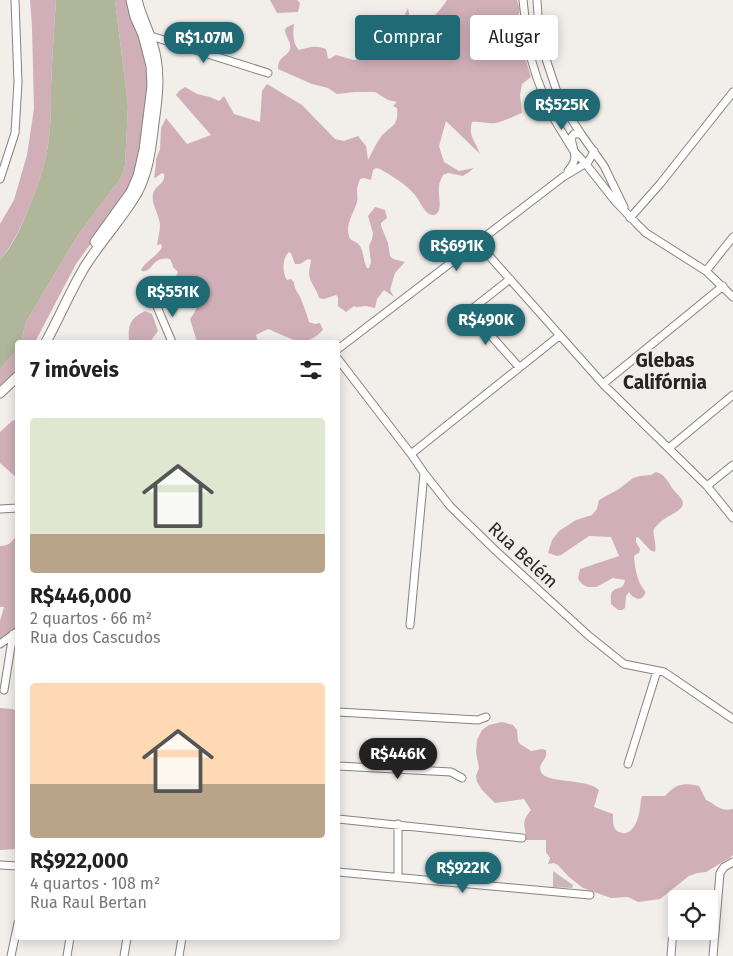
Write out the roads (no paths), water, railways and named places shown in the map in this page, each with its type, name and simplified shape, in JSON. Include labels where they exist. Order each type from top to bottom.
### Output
[{"type":"main road","points":[[41,340],[79,264],[131,192],[138,176],[144,150],[152,86],[147,36],[135,17],[131,0]]},
{"type":"main road","points":[[47,340],[85,267],[137,194],[144,178],[151,152],[158,93],[156,59],[147,36],[137,0]]},
{"type":"main road","points":[[0,393],[15,379]]},
{"type":"main road","points":[[0,400],[15,386]]},
{"type":"street","points":[[0,179],[15,133],[18,82],[15,0]]},
{"type":"street","points":[[524,0],[529,52],[535,72],[548,106],[573,150],[586,163],[599,182],[630,218],[646,232],[706,271],[733,297]]},
{"type":"street","points":[[538,0],[539,31],[550,75],[565,109],[604,166],[630,218]]},
{"type":"street","points":[[147,36],[268,73]]},
{"type":"street","points":[[630,218],[660,184],[733,92]]},
{"type":"street","points":[[562,177],[574,164],[575,159],[571,138],[581,134]]},
{"type":"street","points":[[340,347],[562,177],[588,162],[594,151]]},
{"type":"street","points":[[706,271],[733,237]]},
{"type":"street","points":[[477,242],[603,384],[707,486],[733,518]]},
{"type":"street","points":[[453,324],[510,280]]},
{"type":"street","points":[[603,384],[723,286]]},
{"type":"street","points":[[155,302],[171,340]]},
{"type":"street","points":[[469,311],[519,367]]},
{"type":"street","points":[[411,454],[559,336]]},
{"type":"street","name":"Rua Belém","points":[[340,362],[450,506],[588,636],[624,664],[664,672],[733,719]]},
{"type":"street","points":[[668,448],[733,395]]},
{"type":"street","points":[[707,486],[733,465]]},
{"type":"street","points":[[410,625],[424,473]]},
{"type":"street","points":[[0,509],[15,508]]},
{"type":"street","points":[[0,644],[15,633]]},
{"type":"street","points":[[4,690],[15,633]]},
{"type":"street","points":[[628,764],[658,671]]},
{"type":"street","points":[[340,712],[478,720],[486,717]]},
{"type":"street","points":[[340,766],[451,772],[462,778]]},
{"type":"street","points":[[340,819],[522,838]]},
{"type":"street","points":[[398,824],[398,877]]},
{"type":"street","points":[[713,956],[720,873],[724,867],[733,862]]},
{"type":"street","points":[[0,865],[15,866]]},
{"type":"street","points":[[340,872],[590,895]]},
{"type":"street","points":[[11,956],[15,937]]},
{"type":"street","points":[[67,956],[70,940]]},
{"type":"street","points":[[124,956],[127,940]]},
{"type":"street","points":[[179,956],[182,940]]},
{"type":"street","points":[[671,956],[672,940]]},
{"type":"district","name":"Glebas Califórnia","points":[[665,371]]}]
